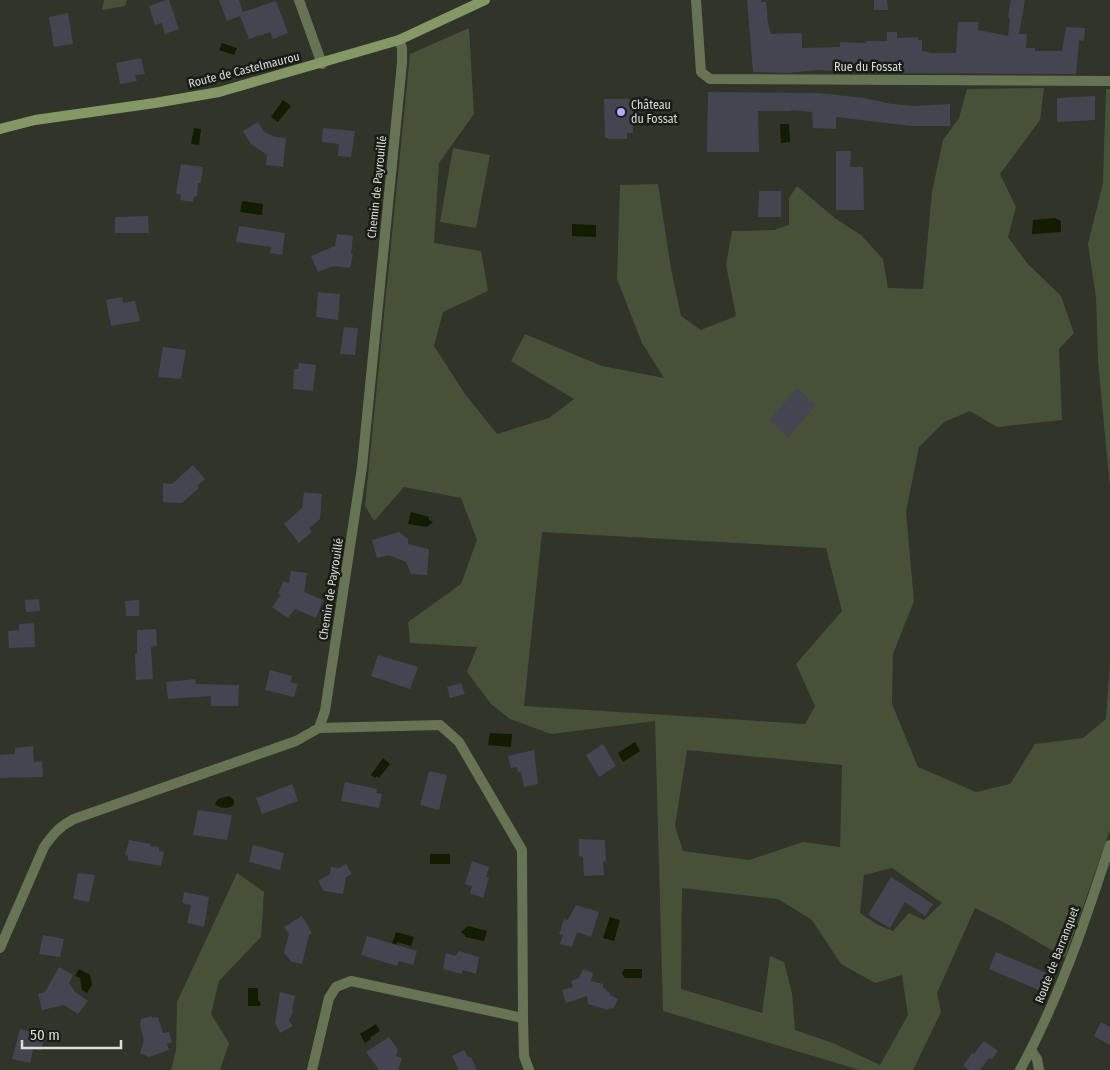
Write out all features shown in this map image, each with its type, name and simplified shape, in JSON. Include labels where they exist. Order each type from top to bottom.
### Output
[{"type":"street","points":[[299,0],[322,64]]},
{"type":"street","name":"Route de Castelmaurou","points":[[0,129],[35,120],[145,105],[219,92],[322,64],[399,40],[485,0]]},
{"type":"street","name":"Rue du Fossat","points":[[696,0],[701,72],[710,79],[1110,82]]},
{"type":"street","name":"Chemin de Payrouillé","points":[[319,728],[325,711],[362,467],[402,63],[402,48],[399,40]]},
{"type":"street","points":[[0,948],[44,847],[62,825],[74,819],[296,741],[319,728],[440,725],[458,742],[522,850],[524,1056],[529,1070]]},
{"type":"street","name":"Route de Barranquet","points":[[1020,1070],[1031,1050],[1068,965],[1110,845]]},
{"type":"street","points":[[312,1070],[329,998],[336,987],[351,981],[523,1018]]},
{"type":"street","points":[[1031,1050],[1038,1059],[1040,1070]]},
{"type":"shaded area","points":[[104,0],[127,0],[125,6],[102,10]]},
{"type":"shaded area","points":[[469,28],[474,114],[439,163],[434,243],[481,251],[488,291],[443,312],[434,346],[465,394],[497,434],[549,418],[574,399],[511,361],[525,334],[602,366],[664,378],[642,343],[617,279],[620,185],[658,184],[671,269],[681,316],[701,330],[736,316],[726,265],[732,231],[774,230],[789,225],[789,198],[797,186],[836,219],[861,235],[883,259],[888,288],[923,289],[932,192],[943,140],[959,118],[967,89],[1044,88],[1040,120],[1000,174],[1016,207],[1008,237],[1027,263],[1061,296],[1074,333],[1059,349],[1062,420],[997,427],[970,411],[944,422],[919,447],[906,512],[914,601],[893,654],[892,704],[918,767],[976,792],[1010,784],[1035,744],[1083,738],[1106,719],[1110,662],[1110,830],[1065,958],[1007,924],[975,908],[937,993],[941,1012],[913,1070],[860,1070],[663,1011],[655,721],[551,734],[510,719],[491,704],[467,672],[477,647],[410,643],[408,622],[461,584],[477,540],[461,498],[404,487],[374,521],[365,506],[410,54]],"holes":[[[542,532],[826,548],[842,611],[796,664],[815,706],[805,724],[524,706]],[[687,750],[842,765],[840,847],[803,842],[749,860],[683,851],[675,826]],[[892,868],[942,903],[924,920],[909,913],[893,931],[878,925],[860,913],[864,875]],[[682,888],[778,899],[812,920],[841,964],[875,983],[902,975],[908,1015],[880,1065],[833,1043],[795,1030],[792,993],[784,962],[770,956],[762,1013],[681,989]]]},
{"type":"shaded area","points":[[222,43],[237,48],[234,55],[219,50]]},
{"type":"shaded area","points":[[1106,89],[1110,89],[1110,488],[1098,361],[1096,297],[1088,244],[1103,183]]},
{"type":"shaded area","points":[[283,100],[291,106],[278,122],[271,117]]},
{"type":"shaded area","points":[[780,124],[789,124],[790,142],[781,143]]},
{"type":"shaded area","points":[[194,128],[201,129],[199,145],[191,144]]},
{"type":"shaded area","points":[[453,148],[490,155],[476,228],[440,222]]},
{"type":"shaded area","points":[[242,201],[263,204],[262,215],[240,212]]},
{"type":"shaded area","points":[[1055,218],[1061,221],[1061,232],[1032,234],[1033,220]]},
{"type":"shaded area","points":[[572,224],[596,225],[596,237],[572,236]]},
{"type":"shaded area","points":[[411,512],[429,517],[429,520],[433,522],[427,527],[408,524]]},
{"type":"shaded area","points":[[490,733],[512,734],[511,747],[488,745]]},
{"type":"shaded area","points":[[635,742],[640,751],[623,762],[618,753]]},
{"type":"shaded area","points":[[383,758],[390,764],[379,778],[377,776],[375,778],[371,775]]},
{"type":"shaded area","points":[[229,796],[234,800],[234,805],[224,808],[215,804],[218,799]]},
{"type":"shaded area","points":[[430,854],[450,854],[450,864],[430,864]]},
{"type":"shaded area","points":[[237,873],[264,892],[261,937],[219,981],[211,1014],[229,1043],[220,1070],[171,1070],[176,1050],[177,1002]]},
{"type":"shaded area","points":[[610,917],[620,920],[614,941],[603,938]]},
{"type":"shaded area","points":[[468,926],[487,931],[484,941],[465,937],[461,932]]},
{"type":"shaded area","points":[[396,932],[414,937],[411,946],[397,942],[396,945],[392,944]]},
{"type":"shaded area","points":[[79,969],[90,975],[92,985],[87,993],[82,990],[80,978],[75,976]]},
{"type":"shaded area","points":[[624,969],[642,969],[642,978],[625,978],[622,974]]},
{"type":"shaded area","points":[[248,988],[258,988],[260,1006],[248,1006]]},
{"type":"shaded area","points":[[376,1024],[380,1031],[370,1037],[371,1039],[365,1043],[360,1034]]},
{"type":"building","points":[[169,0],[179,29],[165,34],[162,23],[155,25],[149,6]]},
{"type":"building","points":[[219,0],[239,0],[243,12],[276,1],[288,33],[273,39],[270,32],[249,39],[240,16],[227,21]]},
{"type":"building","points":[[747,0],[766,2],[771,34],[802,33],[802,48],[840,47],[840,42],[865,43],[867,41],[887,41],[887,32],[897,32],[897,38],[918,37],[918,40],[922,40],[922,51],[929,53],[956,53],[958,22],[979,22],[978,30],[1008,36],[1010,20],[1008,16],[1011,0],[1025,0],[1019,34],[1027,34],[1026,48],[1035,48],[1035,51],[1062,51],[1066,27],[1085,28],[1084,41],[1079,40],[1076,74],[878,73],[818,70],[787,73],[753,72]]},
{"type":"building","points":[[874,0],[887,0],[888,10],[874,10]]},
{"type":"building","points":[[68,13],[73,44],[54,47],[49,17]]},
{"type":"building","points":[[141,58],[145,74],[135,75],[137,81],[120,84],[116,63]]},
{"type":"building","points":[[708,92],[818,93],[916,106],[950,104],[950,126],[911,126],[836,117],[836,129],[813,128],[812,112],[791,110],[758,111],[759,152],[707,152]]},
{"type":"building","points":[[1095,96],[1095,120],[1057,122],[1057,98]]},
{"type":"building","name":"Château du Fossat","points":[[604,99],[633,99],[633,133],[627,133],[627,139],[605,138]]},
{"type":"building","points":[[258,122],[264,132],[276,137],[286,138],[283,167],[266,165],[267,155],[250,143],[243,131]]},
{"type":"building","points":[[323,128],[355,131],[351,157],[338,156],[339,144],[322,142]]},
{"type":"building","points":[[836,151],[851,151],[850,167],[863,167],[864,210],[836,210]]},
{"type":"building","points":[[181,164],[203,167],[201,183],[198,183],[197,196],[194,197],[193,202],[180,200],[181,195],[176,193]]},
{"type":"building","points":[[759,191],[781,191],[781,217],[758,217]]},
{"type":"building","points":[[148,216],[149,233],[115,233],[115,217]]},
{"type":"building","points":[[239,226],[285,233],[282,255],[270,253],[271,247],[236,242]]},
{"type":"building","points":[[337,234],[353,236],[351,254],[353,254],[350,268],[333,266],[318,272],[311,256],[335,246]]},
{"type":"building","points":[[318,292],[340,294],[338,320],[316,317]]},
{"type":"building","points":[[122,297],[123,303],[135,301],[140,321],[111,326],[106,300]]},
{"type":"building","points":[[344,327],[358,328],[355,355],[340,354]]},
{"type":"building","points":[[163,347],[186,350],[181,379],[158,377]]},
{"type":"building","points":[[299,363],[316,365],[313,391],[293,389],[294,369],[298,369]]},
{"type":"building","points":[[797,388],[816,405],[788,437],[769,420]]},
{"type":"building","points":[[193,465],[205,479],[197,486],[199,488],[182,503],[163,502],[163,483],[172,484]]},
{"type":"building","points":[[304,492],[322,494],[320,519],[309,528],[312,532],[299,543],[284,524],[302,508]]},
{"type":"building","points":[[399,532],[408,539],[408,544],[429,549],[427,575],[411,574],[406,562],[389,555],[377,558],[372,540]]},
{"type":"building","points":[[291,571],[307,573],[304,592],[323,600],[316,618],[295,609],[288,618],[272,607],[281,595],[278,594],[283,581],[289,583]]},
{"type":"building","points":[[39,599],[40,611],[26,612],[25,600]]},
{"type":"building","points":[[139,600],[139,616],[126,616],[125,601]]},
{"type":"building","points":[[34,623],[35,647],[9,648],[8,631],[19,630],[19,624]]},
{"type":"building","points":[[156,629],[157,646],[151,647],[153,679],[136,680],[135,654],[137,653],[137,630]]},
{"type":"building","points":[[378,655],[418,667],[410,689],[371,676]]},
{"type":"building","points":[[270,670],[292,676],[290,682],[298,684],[294,697],[265,690]]},
{"type":"building","points":[[195,679],[196,684],[239,685],[238,706],[211,706],[211,696],[168,699],[166,682]]},
{"type":"building","points":[[461,683],[465,694],[450,698],[447,687]]},
{"type":"building","points":[[603,744],[616,766],[599,777],[586,755]]},
{"type":"building","points":[[33,746],[34,762],[42,761],[43,777],[0,778],[0,755],[15,754],[15,748]]},
{"type":"building","points":[[534,750],[538,784],[524,787],[521,772],[518,772],[517,767],[511,768],[508,756]]},
{"type":"building","points":[[429,771],[447,775],[439,810],[420,805]]},
{"type":"building","points":[[345,782],[377,789],[376,793],[382,794],[379,808],[341,801]]},
{"type":"building","points":[[292,784],[298,801],[262,814],[256,798]]},
{"type":"building","points":[[198,810],[232,815],[227,840],[193,835]]},
{"type":"building","points":[[579,839],[605,840],[606,861],[603,862],[604,875],[584,876],[583,857],[579,856]]},
{"type":"building","points":[[129,840],[159,847],[159,851],[164,852],[161,866],[128,860],[128,856],[125,855]]},
{"type":"building","points":[[253,845],[284,853],[280,870],[249,862]]},
{"type":"building","points":[[472,861],[489,867],[486,877],[489,877],[483,898],[470,893],[472,886],[465,884]]},
{"type":"building","points":[[346,864],[352,874],[346,877],[343,894],[324,891],[318,881],[330,874],[331,867],[339,868]]},
{"type":"building","points":[[78,873],[95,875],[89,902],[73,899]]},
{"type":"building","points":[[891,877],[933,904],[925,916],[905,902],[890,928],[868,915]]},
{"type":"building","points":[[184,892],[209,897],[204,927],[187,923],[191,905],[182,903]]},
{"type":"building","points":[[576,905],[599,912],[591,937],[577,932],[572,947],[560,944],[563,935],[559,934],[564,919],[568,920]]},
{"type":"building","points":[[302,916],[312,933],[309,935],[302,964],[292,962],[284,953],[289,934],[284,927]]},
{"type":"building","points":[[43,935],[64,939],[60,957],[39,954]]},
{"type":"building","points":[[367,936],[417,951],[413,965],[399,961],[397,966],[361,955]]},
{"type":"building","points":[[459,951],[479,957],[476,974],[463,970],[462,974],[443,969],[446,953],[455,956]]},
{"type":"building","points":[[996,952],[1049,974],[1041,991],[989,969]]},
{"type":"building","points":[[59,967],[73,975],[69,983],[75,992],[88,1001],[78,1014],[64,1005],[42,1010],[38,994],[45,992]]},
{"type":"building","points":[[583,969],[593,973],[591,981],[603,984],[603,988],[610,995],[618,999],[613,1009],[609,1008],[608,1010],[588,1004],[587,996],[566,1003],[562,990],[573,987],[571,981],[579,978]]},
{"type":"building","points":[[280,992],[295,996],[292,1010],[294,1010],[289,1020],[293,1026],[280,1033],[275,1023]]},
{"type":"building","points":[[152,1016],[152,1018],[158,1017],[163,1033],[169,1032],[172,1042],[167,1044],[169,1050],[149,1057],[140,1053],[144,1040],[140,1026],[141,1019]]},
{"type":"building","points":[[1101,1022],[1110,1027],[1110,1045],[1094,1036]]},
{"type":"building","points":[[20,1029],[45,1035],[41,1051],[33,1049],[30,1063],[12,1059]]},
{"type":"building","points":[[389,1037],[398,1050],[396,1056],[402,1058],[398,1070],[379,1070],[366,1052]]},
{"type":"building","points":[[984,1041],[998,1051],[992,1059],[989,1058],[980,1070],[969,1070],[963,1066],[972,1053],[974,1054]]},
{"type":"building","points":[[464,1050],[468,1057],[471,1057],[477,1070],[459,1070],[452,1056]]},
{"type":"place","name":"Château du Fossat","points":[[621,112]]}]
